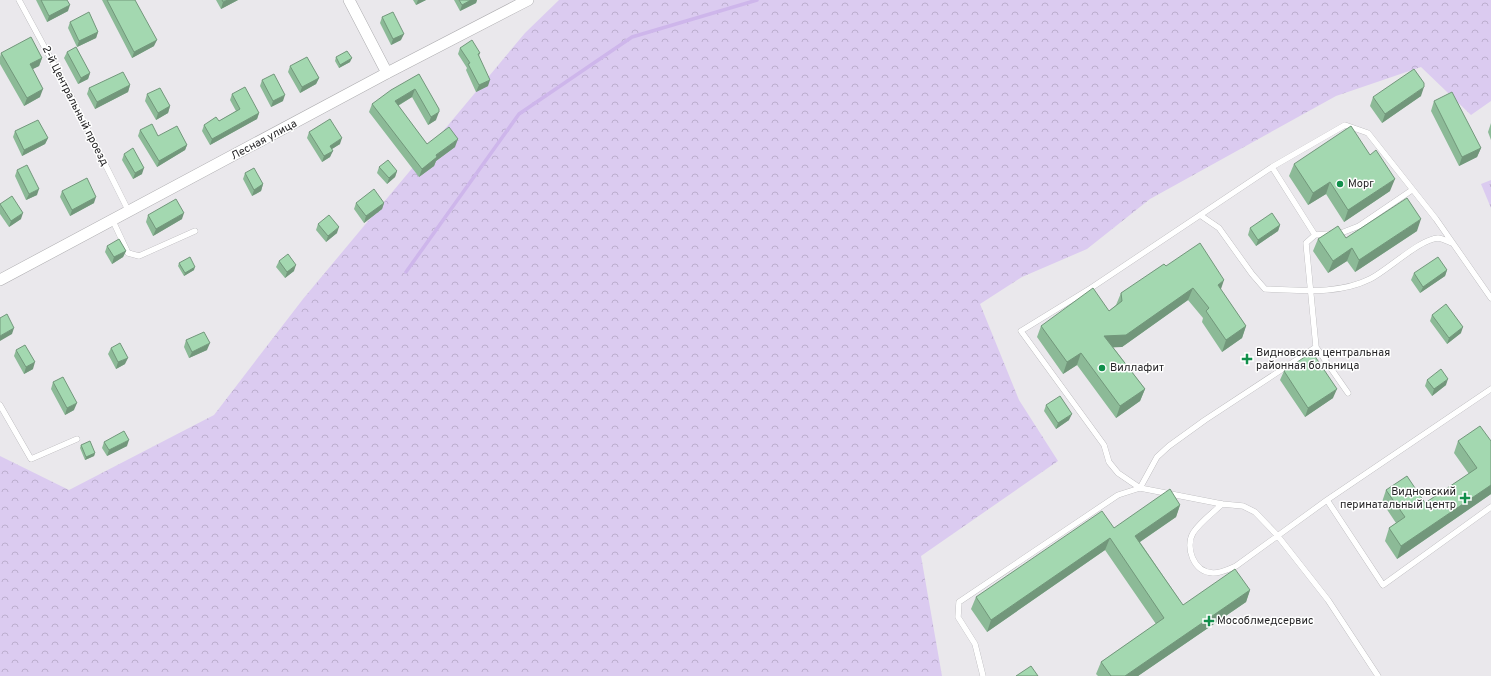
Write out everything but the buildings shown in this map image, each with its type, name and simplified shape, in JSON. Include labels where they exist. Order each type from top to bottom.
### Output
[{"type":"street","points":[[349,0],[387,73]]},
{"type":"street","name":"Лесная улица","points":[[0,280],[113,221],[387,73],[528,0]]},
{"type":"lane","name":"2-й Центральный проезд","points":[[20,0],[71,96],[129,212]]},
{"type":"lane","points":[[1378,676],[1328,600],[1277,535],[1255,512],[1243,506],[1222,504],[1140,488],[1118,473],[1109,462],[1104,444],[1021,331],[1091,288],[1272,167],[1345,125],[1368,133],[1452,243],[1491,298]]},
{"type":"lane","points":[[1272,167],[1315,235]]},
{"type":"lane","points":[[1348,393],[1316,347],[1310,291],[1310,267],[1306,243],[1315,235],[1350,231],[1364,224],[1412,190]]},
{"type":"lane","points":[[1200,215],[1219,228],[1265,289],[1310,291],[1348,287],[1370,279],[1426,242],[1439,238],[1452,243]]},
{"type":"lane","points":[[113,221],[128,253],[139,256],[195,231]]},
{"type":"lane","points":[[983,676],[975,644],[958,618],[959,602],[1118,495],[1140,488],[1157,457],[1169,446],[1205,420],[1316,347]]},
{"type":"lane","points":[[1222,504],[1197,528],[1190,542],[1191,557],[1196,564],[1211,573],[1224,571],[1236,566],[1277,535],[1490,391]]},
{"type":"lane","points":[[0,405],[31,459],[77,439]]},
{"type":"lane","points":[[1328,500],[1383,584],[1491,507]]},
{"type":"green space","points":[[559,0],[1491,0],[1491,101],[1471,115],[1421,67],[1336,96],[1150,199],[1087,249],[1022,277],[980,304],[1019,400],[1058,461],[921,556],[942,676],[0,676],[0,456],[69,490],[214,415],[303,299],[525,33]]},
{"type":"green space","points":[[1491,180],[1491,208],[1481,184]]},
{"type":"waterway","points":[[406,272],[519,114],[632,37],[757,0]]},
{"type":"place","name":"Морг","points":[[1340,184]]},
{"type":"place","name":"Видновская центральная районная больница","points":[[1247,359]]},
{"type":"place","name":"Виллафит","points":[[1102,368]]},
{"type":"place","name":"Видновский перинатальный центр","points":[[1465,498]]},
{"type":"place","name":"Мособлмедсервис","points":[[1209,621]]}]
